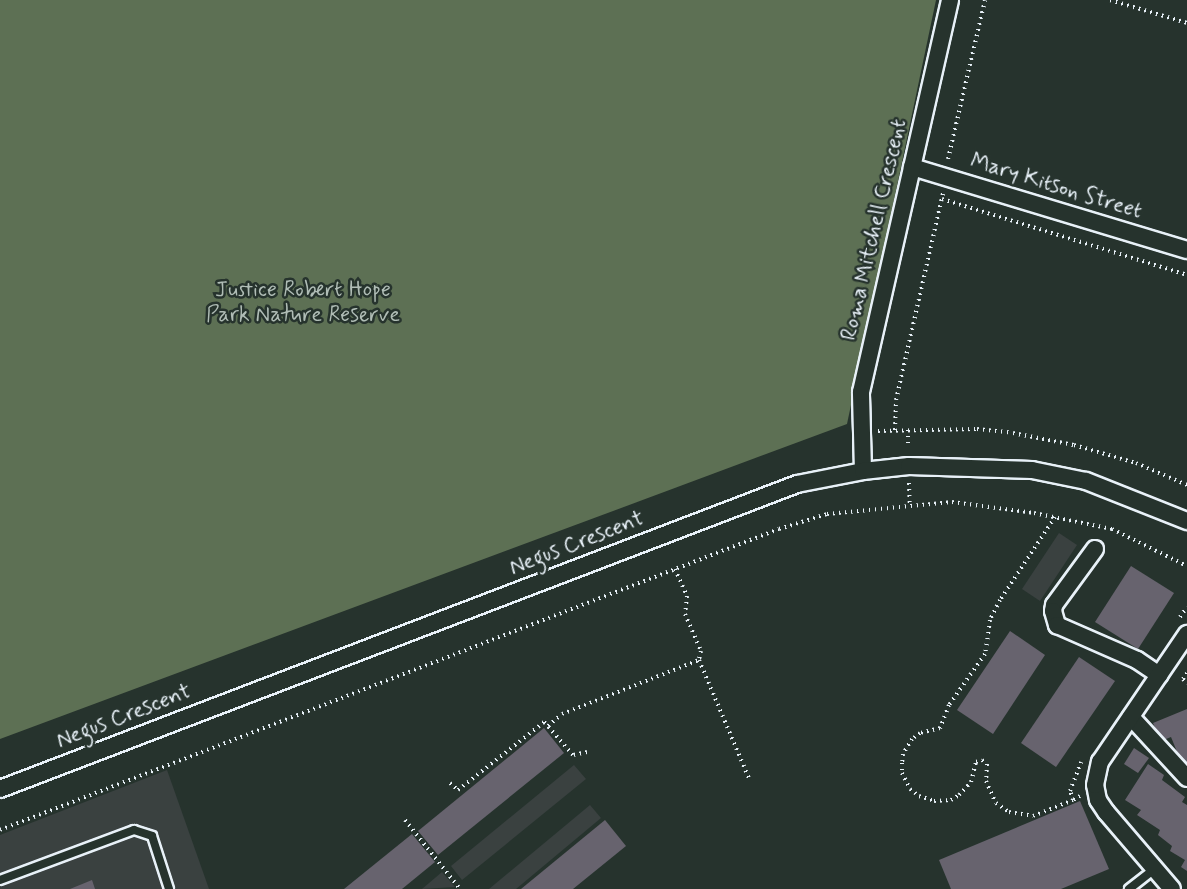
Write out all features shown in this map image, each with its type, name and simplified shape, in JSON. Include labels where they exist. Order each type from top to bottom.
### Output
[{"type":"street","name":"Roma Mitchell Crescent","points":[[863,471],[861,392],[950,0]]},
{"type":"street","name":"Mary Kitson Street","points":[[912,167],[1187,250]]},
{"type":"street","name":"Negus Crescent","points":[[0,789],[797,483],[863,471],[937,465],[1032,470],[1086,481],[1187,521]]},
{"type":"street","points":[[1095,549],[1054,605],[1053,611],[1057,625],[1137,660],[1159,675]]},
{"type":"street","points":[[1172,889],[1106,812],[1098,800],[1095,785],[1100,762],[1186,638]]},
{"type":"street","points":[[1131,717],[1187,778]]},
{"type":"lane","points":[[0,880],[134,830],[152,836],[168,889]]},
{"type":"lane","points":[[1129,889],[1156,869]]},
{"type":"path","points":[[895,430],[896,400],[985,0]]},
{"type":"path","points":[[1110,0],[1187,23]]},
{"type":"path","points":[[942,199],[1187,275]]},
{"type":"path","points":[[861,432],[977,429],[1013,433],[1074,445],[1136,463],[1187,485]]},
{"type":"path","points":[[0,830],[779,529],[827,514],[952,502],[1055,517],[1112,529],[1187,566]]},
{"type":"path","points":[[1055,517],[1000,600],[990,620],[985,654],[949,705],[940,728],[921,733],[912,739],[903,754],[902,773],[910,789],[919,796],[934,801],[951,800],[971,782],[975,762],[980,760],[987,764],[986,781],[996,804],[1009,812],[1033,816],[1073,800]]},
{"type":"path","points":[[675,569],[687,596],[685,614],[701,651],[699,660],[750,782]]},
{"type":"path","points":[[548,726],[562,714],[699,660]]},
{"type":"path","points":[[1187,673],[1183,679],[1187,683]]},
{"type":"path","points":[[450,783],[458,790],[544,722],[573,756],[587,752]]},
{"type":"path","points":[[405,820],[460,889]]},
{"type":"shaded area","points":[[1059,533],[1077,545],[1040,601],[1022,589]]},
{"type":"shaded area","points":[[574,765],[586,779],[462,880],[451,866]]},
{"type":"shaded area","points":[[167,770],[209,889],[0,889],[0,835]]},
{"type":"shaded area","points":[[590,805],[601,818],[516,889],[489,889]]},
{"type":"shaded area","points":[[442,872],[455,887],[422,889]]},
{"type":"green space","name":"Justice Robert Hope Park Nature Reserve","points":[[0,0],[936,0],[847,424],[0,739]]},
{"type":"building","points":[[1131,566],[1174,593],[1138,649],[1095,622]]},
{"type":"building","points":[[1010,631],[1045,655],[993,734],[957,710]]},
{"type":"building","points":[[1079,657],[1115,681],[1056,767],[1021,743]]},
{"type":"building","points":[[1187,709],[1187,762],[1182,764],[1171,737],[1161,741],[1153,723]]},
{"type":"building","points":[[544,728],[564,753],[438,855],[418,831]]},
{"type":"building","points":[[1134,748],[1149,758],[1138,773],[1124,764]]},
{"type":"building","points":[[1148,764],[1164,775],[1162,780],[1185,797],[1182,802],[1187,805],[1187,871],[1181,867],[1185,860],[1170,851],[1172,846],[1158,835],[1160,830],[1137,815],[1141,810],[1125,800]]},
{"type":"building","points":[[1080,801],[1109,869],[1061,889],[951,889],[939,860]]},
{"type":"building","points":[[605,820],[626,846],[573,889],[521,889]]},
{"type":"building","points":[[412,834],[435,862],[402,889],[344,889]]},
{"type":"building","points":[[92,880],[95,889],[70,889]]}]
